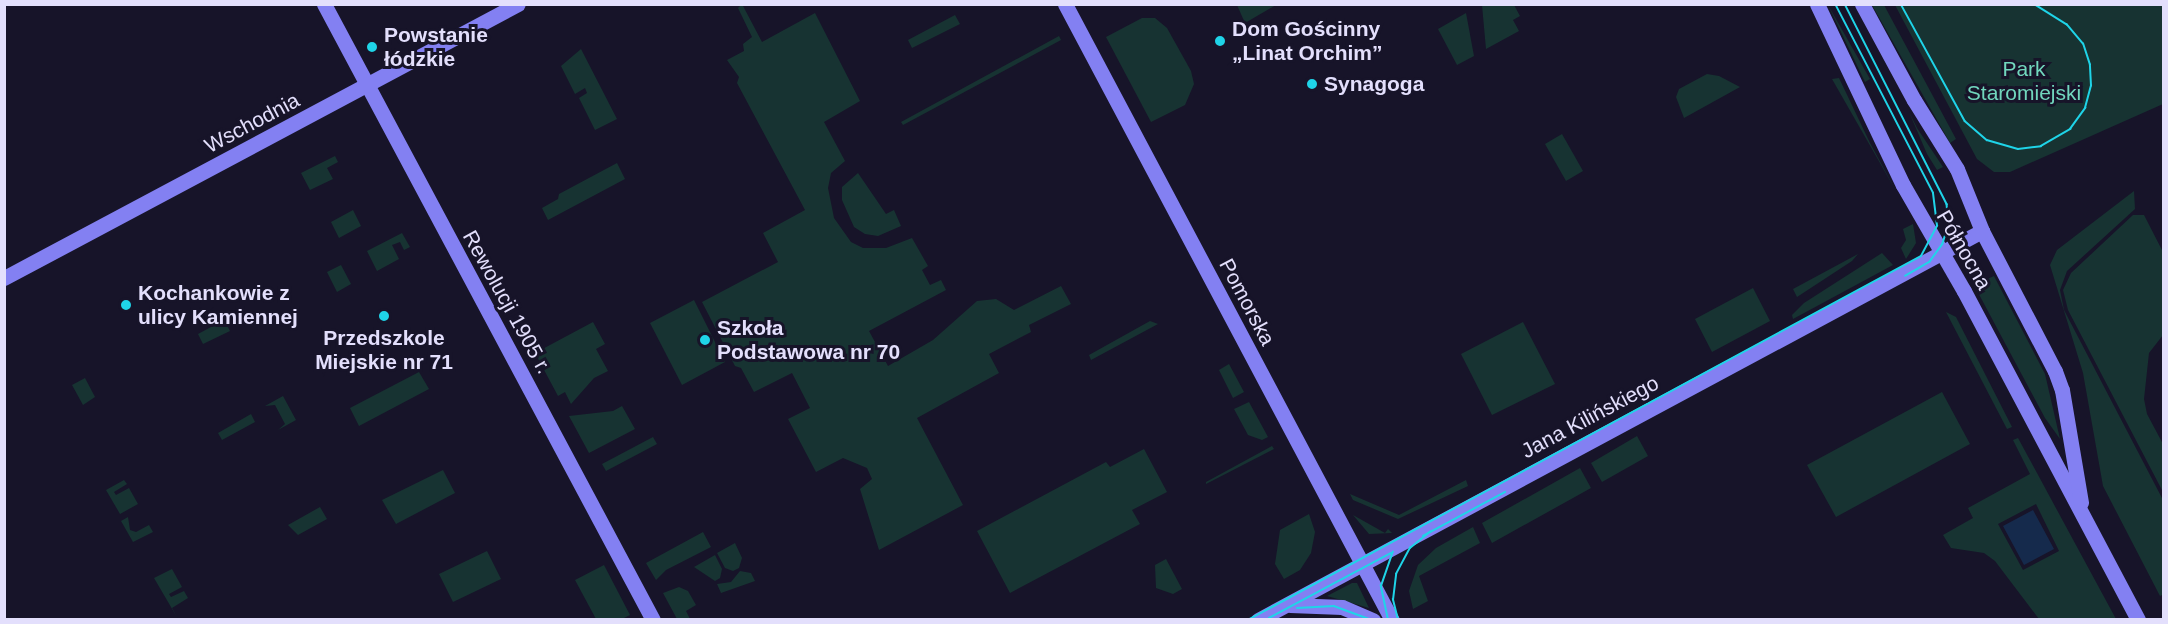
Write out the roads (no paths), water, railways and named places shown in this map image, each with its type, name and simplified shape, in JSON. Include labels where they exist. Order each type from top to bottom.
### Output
[{"type":"street","name":"Rewolucji 1905 r.","points":[[324,4],[652,620]]},
{"type":"street","name":"Wschodnia","points":[[4,278],[518,4]]},
{"type":"street","name":"Pomorska","points":[[1065,4],[1392,620]]},
{"type":"street","name":"Północna","points":[[1817,4],[1893,167],[1942,252],[2138,620]]},
{"type":"street","name":"Północna","points":[[1862,4],[1914,100],[1957,169],[1982,231],[2062,390],[2083,514]]},
{"type":"street","name":"Jana Kilińskiego","points":[[1258,620],[1982,231]]},
{"type":"street","points":[[1284,605],[1342,607],[1373,620]]},
{"type":"water","points":[[2033,510],[2054,549],[2024,565],[2003,526]]},
{"type":"tram line","points":[[1248,620],[1921,256],[1937,226],[1933,193],[1835,4]]},
{"type":"tram line","points":[[1845,4],[1947,204],[1949,225],[1943,244],[1930,262],[1906,276]]},
{"type":"tram line","points":[[1901,4],[1965,121],[1987,140],[2018,149],[2041,146],[2070,129],[2085,108],[2091,86],[2090,65],[2083,44],[2067,25],[2034,4]]},
{"type":"tram line","points":[[1423,536],[1505,492]]},
{"type":"tram line","points":[[1398,620],[1393,600],[1396,574],[1410,548],[1430,532]]},
{"type":"tram line","points":[[1388,620],[1381,586],[1393,552]]},
{"type":"tram line","points":[[1269,618],[1391,553]]},
{"type":"tram line","points":[[1297,608],[1334,606],[1372,620]]},
{"type":"place","name":"Dom Gościnny „Linat Orchim”","points":[[1220,41]]},
{"type":"place","name":"Powstanie łódzkie","points":[[372,47]]},
{"type":"place","name":"Synagoga","points":[[1312,84]]},
{"type":"place","name":"Kochankowie z ulicy Kamiennej","points":[[126,305]]},
{"type":"place","name":"Przedszkole Miejskie nr 71","points":[[384,316]]},
{"type":"place","name":"Szkoła Podstawowa nr 70","points":[[705,340]]},
{"type":"park label","name":"Park Staromiejski","points":[[2024,81]]}]
